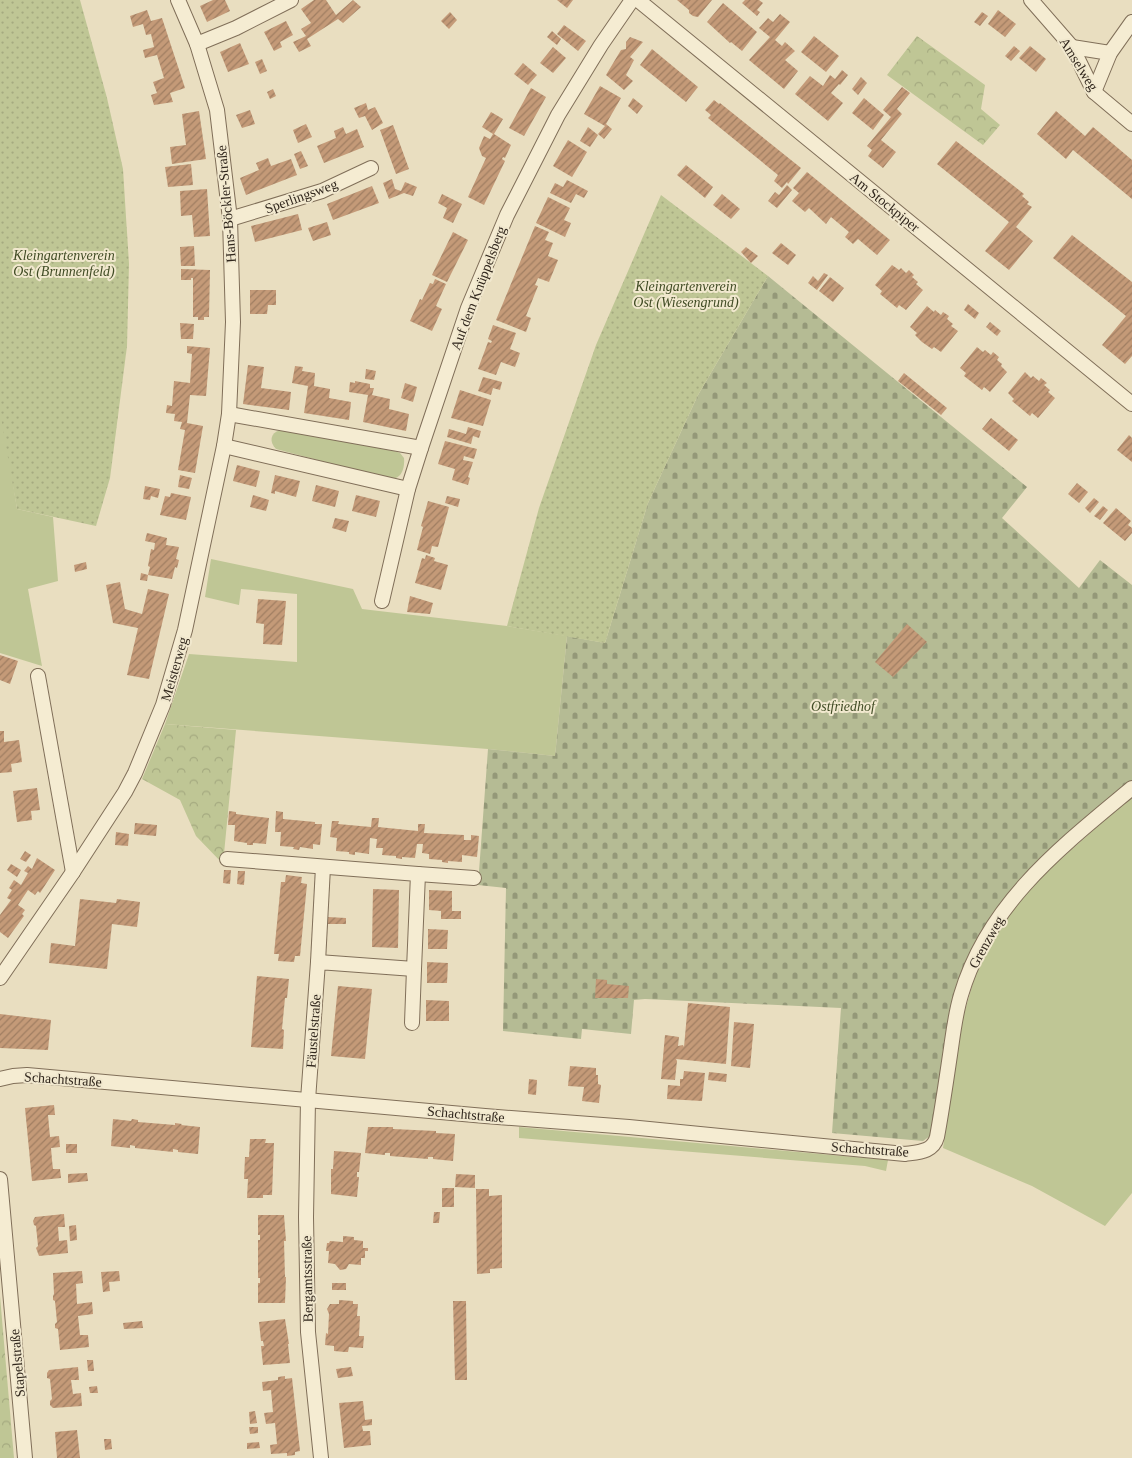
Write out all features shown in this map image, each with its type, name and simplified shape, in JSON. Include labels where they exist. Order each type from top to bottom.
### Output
[{"type":"street","name":"Hans-Böckler-Straße","points":[[178,0],[198,44],[217,110],[230,220],[233,322],[229,414],[224,446]]},
{"type":"street","points":[[198,44],[236,28],[291,0]]},
{"type":"street","name":"Auf dem Knüppelsberg","points":[[382,601],[408,489],[468,308],[507,215],[558,115],[601,45],[632,0]]},
{"type":"street","name":"Am Stockpiper","points":[[638,0],[1132,404]]},
{"type":"street","name":"Amselweg","points":[[1031,0],[1072,47],[1094,92],[1132,124]]},
{"type":"street","points":[[1094,92],[1110,53],[1132,22]]},
{"type":"street","points":[[1072,47],[1110,53]]},
{"type":"street","name":"Sperlingsweg","points":[[230,220],[322,191],[371,168]]},
{"type":"street","points":[[229,414],[421,448]]},
{"type":"street","points":[[224,446],[408,489]]},
{"type":"street","name":"Meisterweg","points":[[0,978],[73,872],[125,792],[135,773],[163,705],[185,630],[224,446]]},
{"type":"street","points":[[38,676],[73,872]]},
{"type":"street","name":"Grenzweg","points":[[932,1147],[938,1137],[961,995],[968,974],[987,935],[998,917],[1015,896],[1050,858],[1132,788]]},
{"type":"street","points":[[227,859],[474,878]]},
{"type":"street","name":"Fäustelstraße","points":[[308,1100],[323,867]]},
{"type":"street","points":[[412,1023],[418,874]]},
{"type":"street","points":[[318,962],[414,969]]},
{"type":"street","name":"Schachtstraße","points":[[0,1079],[27,1075],[629,1127],[905,1154],[921,1152],[932,1147]]},
{"type":"street","name":"Bergamtsstraße","points":[[308,1100],[306,1217],[308,1332],[321,1458]]},
{"type":"street","name":"Stapelstraße","points":[[0,1179],[25,1458]]},
{"type":"green space","name":"Kleingartenverein Ost (Brunnenfeld)","points":[[0,0],[80,0],[107,98],[123,169],[129,264],[127,346],[110,478],[96,526],[17,509],[0,412]]},
{"type":"green space","points":[[917,36],[985,85],[981,109],[1000,125],[983,145],[887,75]]},
{"type":"green space","name":"Kleingartenverein Ost (Wiesengrund)","points":[[661,195],[768,276],[698,395],[648,503],[605,643],[507,626],[539,508],[596,345]]},
{"type":"green space","name":"Ostfriedhof","points":[[768,276],[1027,487],[1002,518],[1079,588],[1100,560],[1132,585],[1132,782],[1042,856],[992,915],[962,971],[954,993],[937,1106],[930,1136],[923,1141],[832,1133],[841,1008],[645,999],[634,1000],[631,1034],[582,1029],[581,1039],[503,1031],[506,888],[478,885],[488,749],[555,756],[567,636],[605,643],[648,503],[698,395]]},
{"type":"green space","points":[[0,401],[17,509],[53,517],[58,581],[28,589],[42,666],[0,653]]},
{"type":"green space","points":[[280,430],[348,441],[394,451],[400,453],[404,458],[403,470],[397,478],[389,479],[276,449],[272,443],[272,435]]},
{"type":"green space","points":[[211,559],[353,589],[362,609],[507,626],[567,636],[555,756],[165,724],[189,654],[297,662],[297,594],[241,589],[239,605],[205,597]]},
{"type":"green space","points":[[165,724],[236,730],[223,864],[196,836],[180,800],[142,779]]},
{"type":"green space","points":[[1132,796],[1132,1193],[1105,1226],[1032,1186],[943,1148],[961,1024],[975,976],[993,938],[1019,900],[1045,873]]},
{"type":"green space","points":[[519,1127],[888,1160],[886,1171],[865,1166],[519,1138]]},
{"type":"green space","points":[[0,1296],[14,1458],[0,1458]]},
{"type":"building","points":[[213,0],[225,0],[230,11],[207,22],[200,6]]},
{"type":"building","points":[[314,0],[326,0],[336,15],[353,0],[361,7],[343,23],[338,19],[307,39],[311,46],[299,52],[293,42],[306,36],[301,29],[311,23],[301,9]]},
{"type":"building","points":[[557,0],[573,0],[567,8]]},
{"type":"building","points":[[677,0],[712,0],[698,17],[689,13],[689,10]]},
{"type":"building","points":[[745,0],[759,0],[763,3],[757,10],[760,12],[757,16],[742,3]]},
{"type":"building","points":[[723,3],[757,32],[742,51],[707,22]]},
{"type":"building","points":[[147,10],[151,21],[162,18],[185,88],[170,93],[173,102],[154,105],[151,95],[157,93],[153,82],[164,78],[157,55],[145,58],[143,50],[154,47],[151,34],[146,35],[143,24],[133,27],[130,16]]},
{"type":"building","points":[[998,10],[1016,24],[1005,37],[988,24]]},
{"type":"building","points":[[450,12],[457,20],[449,29],[441,21]]},
{"type":"building","points":[[982,12],[988,16],[980,26],[974,22]]},
{"type":"building","points":[[780,14],[790,22],[775,40],[782,46],[785,42],[795,51],[785,60],[798,71],[784,89],[749,60],[770,37],[759,28],[768,18],[773,22]]},
{"type":"building","points":[[286,21],[293,35],[280,42],[282,47],[274,51],[264,32]]},
{"type":"building","points":[[564,25],[586,41],[578,51],[557,34]]},
{"type":"building","points":[[552,31],[561,39],[557,45],[547,37]]},
{"type":"building","points":[[814,36],[839,56],[826,72],[801,52]]},
{"type":"building","points":[[630,37],[643,42],[630,57],[634,60],[626,75],[633,81],[624,90],[606,75],[621,50],[626,49],[626,42]]},
{"type":"building","points":[[240,43],[249,64],[228,72],[220,52]]},
{"type":"building","points":[[1014,46],[1020,51],[1011,61],[1005,56]]},
{"type":"building","points":[[1030,46],[1046,59],[1036,72],[1019,58]]},
{"type":"building","points":[[553,47],[566,58],[553,73],[540,63]]},
{"type":"building","points":[[652,49],[698,87],[686,102],[640,65]]},
{"type":"building","points":[[262,59],[267,71],[260,74],[255,62]]},
{"type":"building","points":[[523,63],[537,75],[528,85],[514,74]]},
{"type":"building","points":[[842,70],[848,75],[831,93],[843,103],[828,121],[795,94],[810,76],[823,86],[830,75],[835,79]]},
{"type":"building","points":[[861,77],[867,83],[858,95],[852,89]]},
{"type":"building","points":[[600,86],[621,98],[606,124],[612,129],[604,139],[598,134],[605,126],[584,114]]},
{"type":"building","points":[[902,87],[910,93],[897,109],[902,114],[881,140],[896,152],[883,168],[868,156],[872,150],[867,146],[891,117],[883,110]]},
{"type":"building","points":[[531,88],[546,97],[524,136],[509,128]]},
{"type":"building","points":[[273,89],[276,96],[270,99],[267,92]]},
{"type":"building","points":[[633,98],[643,106],[637,114],[628,106]]},
{"type":"building","points":[[864,98],[884,115],[873,130],[852,113]]},
{"type":"building","points":[[714,100],[801,168],[788,184],[787,182],[782,188],[774,181],[778,175],[708,118],[711,115],[705,110]]},
{"type":"building","points":[[366,103],[368,110],[375,107],[383,123],[372,130],[365,116],[359,118],[354,108]]},
{"type":"building","points":[[250,110],[255,124],[242,128],[236,115]]},
{"type":"building","points":[[199,111],[206,159],[172,164],[170,147],[186,145],[182,114]]},
{"type":"building","points":[[1056,111],[1085,136],[1093,127],[1132,160],[1132,199],[1073,150],[1066,159],[1037,134]]},
{"type":"building","points":[[491,112],[503,119],[494,134],[511,145],[505,158],[503,157],[502,159],[505,161],[484,205],[468,197],[486,158],[482,156],[479,148],[484,136],[490,139],[493,134],[482,127]]},
{"type":"building","points":[[306,124],[312,137],[298,143],[293,130]]},
{"type":"building","points":[[393,125],[409,169],[396,174],[380,130]]},
{"type":"building","points":[[343,127],[346,134],[357,129],[364,147],[324,163],[317,146],[336,138],[334,131]]},
{"type":"building","points":[[588,127],[598,135],[590,147],[580,141]]},
{"type":"building","points":[[568,140],[587,152],[572,177],[553,166]]},
{"type":"building","points":[[956,141],[1024,194],[1022,196],[1029,202],[1027,204],[1032,207],[1016,227],[1033,241],[1009,270],[985,251],[1009,222],[937,164]]},
{"type":"building","points":[[301,151],[308,166],[300,169],[294,154]]},
{"type":"building","points":[[268,158],[271,166],[291,159],[297,175],[246,195],[240,178],[259,170],[256,163]]},
{"type":"building","points":[[191,164],[193,185],[168,187],[165,167]]},
{"type":"building","points":[[686,165],[713,187],[705,198],[677,175]]},
{"type":"building","points":[[807,172],[890,240],[877,255],[858,239],[853,244],[845,237],[849,232],[831,217],[826,224],[809,208],[805,212],[792,201],[799,193],[793,188]]},
{"type":"building","points":[[392,179],[395,189],[401,191],[405,182],[417,187],[413,196],[404,193],[389,199],[383,183]]},
{"type":"building","points":[[567,180],[588,191],[584,198],[576,194],[571,203],[550,193],[555,183],[563,187]]},
{"type":"building","points":[[787,185],[792,190],[777,208],[768,201],[775,192],[779,195]]},
{"type":"building","points":[[372,186],[379,203],[333,220],[327,204]]},
{"type":"building","points":[[207,189],[210,236],[194,237],[192,215],[181,216],[180,191]]},
{"type":"building","points":[[442,194],[462,204],[453,223],[443,218],[447,208],[438,203]]},
{"type":"building","points":[[722,194],[740,209],[731,219],[713,205]]},
{"type":"building","points":[[548,197],[570,208],[564,220],[571,223],[565,237],[536,223]]},
{"type":"building","points":[[298,214],[302,230],[255,242],[251,226]]},
{"type":"building","points":[[327,222],[331,235],[313,241],[308,228]]},
{"type":"building","points":[[535,226],[549,232],[545,240],[553,243],[548,256],[558,260],[549,282],[538,278],[535,285],[538,286],[526,316],[531,318],[526,332],[496,320]]},
{"type":"building","points":[[453,232],[468,240],[447,282],[432,275]]},
{"type":"building","points":[[1072,235],[1132,282],[1132,356],[1125,364],[1102,345],[1126,316],[1053,258]]},
{"type":"building","points":[[781,243],[796,255],[788,265],[772,253]]},
{"type":"building","points":[[194,246],[195,266],[181,266],[180,247]]},
{"type":"building","points":[[746,247],[758,256],[751,263],[741,252]]},
{"type":"building","points":[[892,265],[899,270],[901,268],[906,273],[909,270],[914,275],[912,277],[918,282],[916,284],[923,290],[906,310],[899,305],[897,308],[880,294],[882,291],[875,285]]},
{"type":"building","points":[[181,269],[210,270],[209,317],[204,317],[204,320],[198,320],[198,317],[193,317],[193,278],[191,280],[181,280]]},
{"type":"building","points":[[824,273],[828,275],[817,290],[808,283],[813,276],[818,281]]},
{"type":"building","points":[[830,277],[844,288],[833,302],[819,291]]},
{"type":"building","points":[[435,279],[446,284],[436,306],[442,309],[432,331],[410,321],[420,299],[422,300],[430,283],[433,284]]},
{"type":"building","points":[[250,290],[276,290],[276,305],[268,305],[267,314],[250,314]]},
{"type":"building","points":[[968,304],[979,313],[975,319],[964,310]]},
{"type":"building","points":[[927,306],[934,312],[935,310],[941,315],[943,312],[949,316],[947,319],[953,324],[951,326],[958,331],[941,352],[934,347],[932,349],[922,342],[915,335],[917,333],[910,327]]},
{"type":"building","points":[[990,322],[1001,331],[997,336],[986,327]]},
{"type":"building","points":[[180,323],[194,324],[193,339],[181,339]]},
{"type":"building","points":[[493,325],[516,333],[510,349],[520,353],[515,367],[501,362],[496,375],[478,369],[488,342],[491,343],[492,341],[488,339]]},
{"type":"building","points":[[187,346],[210,348],[206,396],[190,395],[187,423],[203,426],[195,473],[178,470],[185,430],[180,429],[182,422],[174,421],[175,414],[166,413],[167,405],[172,406],[174,381],[190,383],[192,354],[187,353]]},
{"type":"building","points":[[977,347],[991,355],[993,352],[999,357],[997,360],[1007,372],[990,392],[984,387],[982,390],[964,376],[966,373],[960,368]]},
{"type":"building","points":[[248,365],[264,367],[261,388],[291,392],[289,410],[243,404]]},
{"type":"building","points":[[295,366],[303,367],[302,371],[315,373],[314,386],[330,389],[329,398],[351,402],[349,420],[304,413],[308,386],[292,383]]},
{"type":"building","points":[[366,369],[376,371],[374,380],[365,379]]},
{"type":"building","points":[[1025,372],[1031,378],[1033,376],[1039,381],[1041,378],[1047,383],[1044,385],[1055,398],[1038,418],[1032,413],[1030,416],[1012,401],[1014,399],[1008,393]]},
{"type":"building","points":[[904,373],[947,408],[941,415],[898,381]]},
{"type":"building","points":[[483,377],[502,382],[500,390],[493,388],[491,395],[478,391]]},
{"type":"building","points":[[355,381],[370,384],[370,388],[374,388],[372,395],[390,399],[389,409],[409,414],[406,431],[363,422],[368,395],[349,392],[350,382],[355,383]]},
{"type":"building","points":[[405,383],[417,387],[413,402],[401,398]]},
{"type":"building","points":[[460,390],[491,400],[483,426],[451,418]]},
{"type":"building","points":[[991,418],[1018,440],[1009,451],[982,429]]},
{"type":"building","points":[[468,427],[481,431],[479,438],[473,436],[471,444],[447,437],[449,429],[466,434]]},
{"type":"building","points":[[1129,435],[1132,438],[1132,462],[1117,450]]},
{"type":"building","points":[[445,441],[477,449],[474,459],[464,456],[463,460],[473,462],[468,477],[470,478],[468,485],[452,480],[455,469],[438,464]]},
{"type":"building","points":[[237,465],[260,471],[256,487],[233,481]]},
{"type":"building","points":[[180,475],[192,478],[189,489],[178,487]]},
{"type":"building","points":[[275,475],[300,481],[296,497],[275,491],[275,494],[271,493]]},
{"type":"building","points":[[1077,483],[1088,492],[1079,503],[1068,494]]},
{"type":"building","points":[[316,485],[339,491],[335,507],[312,501]]},
{"type":"building","points":[[145,486],[160,489],[158,498],[151,496],[150,500],[143,499]]},
{"type":"building","points":[[171,493],[191,497],[186,520],[160,515],[165,496],[170,497]]},
{"type":"building","points":[[253,495],[269,500],[266,511],[250,507]]},
{"type":"building","points":[[356,495],[380,501],[376,517],[352,511]]},
{"type":"building","points":[[447,496],[460,499],[458,507],[445,503]]},
{"type":"building","points":[[1094,498],[1099,502],[1090,513],[1085,508]]},
{"type":"building","points":[[428,501],[449,507],[438,547],[432,546],[430,554],[417,550]]},
{"type":"building","points":[[1103,506],[1108,510],[1100,520],[1094,516]]},
{"type":"building","points":[[1116,508],[1131,521],[1128,525],[1132,528],[1132,533],[1125,541],[1103,523]]},
{"type":"building","points":[[335,518],[349,521],[346,532],[332,528]]},
{"type":"building","points":[[147,533],[167,538],[166,545],[179,547],[176,559],[179,560],[172,579],[148,575],[151,549],[154,550],[155,543],[145,541]]},
{"type":"building","points":[[426,555],[435,558],[434,561],[448,565],[441,590],[415,583],[422,558],[425,559]]},
{"type":"building","points":[[86,562],[87,569],[75,572],[74,565]]},
{"type":"building","points":[[141,573],[148,575],[147,581],[140,580]]},
{"type":"building","points":[[120,582],[125,609],[142,614],[148,589],[169,594],[149,679],[127,675],[138,628],[113,623],[106,585]]},
{"type":"building","points":[[410,596],[433,603],[430,614],[407,612]]},
{"type":"building","points":[[258,599],[286,601],[282,645],[263,644],[264,624],[256,623]]},
{"type":"building","points":[[907,624],[927,642],[893,677],[875,662]]},
{"type":"building","points":[[0,655],[18,661],[10,684],[0,680]]},
{"type":"building","points":[[0,731],[4,731],[4,742],[19,740],[22,762],[11,764],[12,772],[0,773]]},
{"type":"building","points":[[37,788],[40,810],[31,811],[32,820],[17,822],[13,791]]},
{"type":"building","points":[[229,811],[236,812],[236,814],[269,818],[266,844],[253,843],[253,845],[247,845],[247,843],[234,841],[235,825],[228,825]]},
{"type":"building","points":[[276,811],[283,812],[283,819],[322,824],[320,845],[313,844],[313,849],[300,847],[299,850],[293,849],[294,847],[280,846],[281,832],[275,832]]},
{"type":"building","points":[[372,818],[379,818],[378,827],[418,831],[418,824],[425,824],[424,833],[464,835],[464,840],[471,840],[471,835],[479,836],[477,857],[462,855],[462,862],[442,862],[442,860],[429,859],[429,854],[422,853],[423,844],[417,844],[415,858],[396,858],[396,856],[382,855],[383,848],[376,848],[377,839],[370,838],[369,854],[355,852],[355,855],[349,854],[349,852],[336,851],[337,838],[330,837],[332,821],[339,821],[338,824],[371,827]]},
{"type":"building","points":[[135,823],[157,825],[156,836],[134,834]]},
{"type":"building","points":[[116,832],[129,834],[128,846],[115,845]]},
{"type":"building","points":[[25,851],[31,855],[26,862],[20,859]]},
{"type":"building","points":[[37,858],[55,870],[40,893],[38,891],[35,895],[28,890],[18,905],[25,910],[22,914],[24,916],[8,938],[0,932],[0,915],[11,900],[7,898],[12,890],[9,888],[14,880],[21,885],[28,873],[24,871],[28,866],[32,869]]},
{"type":"building","points":[[11,864],[21,870],[17,877],[7,870]]},
{"type":"building","points":[[224,870],[231,870],[230,884],[223,883]]},
{"type":"building","points":[[238,871],[245,871],[244,885],[237,884]]},
{"type":"building","points":[[286,875],[302,877],[301,883],[307,884],[300,956],[295,956],[294,962],[278,961],[279,954],[274,954],[281,882],[285,882]]},
{"type":"building","points":[[373,889],[399,890],[398,948],[372,947]]},
{"type":"building","points":[[429,890],[452,891],[452,911],[461,911],[461,919],[441,919],[441,911],[429,910]]},
{"type":"building","points":[[80,899],[116,903],[117,899],[140,902],[137,927],[112,924],[107,969],[49,963],[51,943],[75,946]]},
{"type":"building","points":[[328,917],[346,918],[346,924],[327,924]]},
{"type":"building","points":[[428,929],[448,930],[447,949],[428,949]]},
{"type":"building","points":[[427,962],[448,963],[447,983],[427,983]]},
{"type":"building","points":[[257,976],[289,979],[282,1029],[284,1030],[283,1049],[251,1047]]},
{"type":"building","points":[[596,979],[607,980],[607,984],[629,986],[628,998],[595,998]]},
{"type":"building","points":[[338,986],[372,989],[365,1059],[331,1056]]},
{"type":"building","points":[[426,1000],[449,1001],[449,1021],[426,1021]]},
{"type":"building","points":[[688,1003],[730,1007],[726,1064],[676,1059],[675,1080],[661,1079],[665,1035],[679,1037],[678,1046],[683,1045],[684,1047]]},
{"type":"building","points":[[0,1014],[51,1020],[48,1050],[0,1048]]},
{"type":"building","points":[[734,1022],[754,1024],[750,1068],[731,1066]]},
{"type":"building","points":[[570,1066],[596,1068],[598,1084],[601,1085],[599,1103],[582,1101],[584,1087],[568,1086]]},
{"type":"building","points":[[684,1071],[705,1073],[702,1101],[667,1099],[668,1085],[680,1086],[680,1079],[683,1079]]},
{"type":"building","points":[[709,1072],[727,1074],[726,1082],[708,1080]]},
{"type":"building","points":[[529,1079],[537,1080],[536,1095],[528,1094]]},
{"type":"building","points":[[54,1105],[55,1115],[48,1115],[50,1137],[59,1136],[60,1147],[51,1148],[52,1160],[53,1169],[60,1169],[61,1178],[32,1181],[25,1108]]},
{"type":"building","points":[[113,1119],[131,1121],[132,1119],[138,1120],[138,1122],[175,1125],[175,1123],[200,1127],[198,1154],[178,1152],[178,1150],[173,1149],[173,1152],[135,1148],[135,1146],[130,1145],[130,1148],[111,1146]]},
{"type":"building","points":[[368,1127],[393,1127],[393,1129],[455,1134],[453,1161],[433,1159],[433,1157],[428,1157],[428,1159],[390,1156],[390,1153],[385,1153],[385,1155],[365,1153]]},
{"type":"building","points":[[250,1139],[266,1139],[265,1143],[274,1143],[272,1195],[263,1195],[263,1198],[247,1198],[248,1179],[244,1179],[245,1157],[249,1157]]},
{"type":"building","points":[[66,1144],[77,1144],[77,1153],[66,1153]]},
{"type":"building","points":[[334,1151],[361,1153],[359,1172],[357,1172],[357,1177],[359,1177],[357,1197],[331,1194],[331,1169],[333,1169]]},
{"type":"building","points":[[87,1173],[88,1181],[68,1183],[68,1174]]},
{"type":"building","points":[[456,1174],[475,1175],[475,1188],[455,1187]]},
{"type":"building","points":[[442,1188],[454,1188],[454,1207],[442,1207]]},
{"type":"building","points":[[476,1189],[489,1189],[489,1196],[502,1195],[502,1268],[490,1269],[490,1273],[477,1274]]},
{"type":"building","points":[[434,1212],[440,1212],[439,1223],[433,1223]]},
{"type":"building","points":[[64,1214],[65,1227],[58,1227],[59,1241],[67,1240],[68,1253],[39,1256],[36,1248],[38,1246],[36,1226],[33,1221],[35,1217]]},
{"type":"building","points":[[258,1215],[284,1215],[286,1241],[284,1241],[285,1303],[258,1303],[258,1283],[260,1283],[260,1278],[258,1278],[258,1240],[260,1240],[260,1235],[258,1235]]},
{"type":"building","points":[[76,1225],[77,1240],[70,1241],[69,1226]]},
{"type":"building","points":[[343,1236],[354,1237],[354,1240],[363,1241],[363,1248],[368,1248],[368,1251],[365,1251],[365,1258],[361,1258],[361,1265],[349,1264],[346,1269],[340,1270],[335,1264],[328,1263],[329,1251],[326,1251],[327,1243],[330,1241],[343,1242]]},
{"type":"building","points":[[82,1271],[83,1283],[76,1284],[77,1304],[92,1302],[93,1314],[78,1316],[80,1335],[88,1335],[89,1347],[60,1350],[58,1329],[55,1328],[57,1322],[55,1301],[53,1300],[53,1273]]},
{"type":"building","points":[[119,1271],[120,1281],[109,1282],[110,1291],[103,1292],[101,1272]]},
{"type":"building","points":[[332,1283],[346,1283],[346,1290],[332,1290]]},
{"type":"building","points":[[339,1300],[353,1301],[353,1304],[358,1304],[357,1316],[360,1316],[359,1336],[364,1336],[363,1348],[349,1347],[348,1352],[345,1352],[334,1351],[334,1346],[325,1345],[326,1333],[328,1334],[329,1314],[327,1309],[330,1304],[339,1304]]},
{"type":"building","points":[[453,1301],[466,1301],[467,1380],[455,1380]]},
{"type":"building","points":[[285,1319],[290,1363],[263,1365],[261,1346],[264,1346],[263,1341],[261,1341],[259,1322]]},
{"type":"building","points":[[142,1321],[143,1328],[124,1329],[123,1323]]},
{"type":"building","points":[[87,1360],[93,1360],[94,1371],[88,1371]]},
{"type":"building","points":[[78,1367],[79,1380],[71,1380],[73,1394],[81,1393],[82,1406],[53,1408],[50,1405],[52,1399],[50,1379],[47,1378],[47,1373],[49,1370]]},
{"type":"building","points":[[351,1367],[353,1376],[338,1378],[336,1369]]},
{"type":"building","points":[[285,1376],[285,1379],[292,1378],[300,1451],[295,1452],[295,1455],[287,1456],[287,1453],[271,1454],[270,1445],[277,1444],[275,1423],[266,1424],[264,1413],[273,1412],[271,1390],[263,1391],[262,1382],[278,1380],[278,1377]]},
{"type":"building","points":[[97,1386],[98,1393],[90,1393],[89,1387]]},
{"type":"building","points":[[363,1401],[365,1420],[372,1419],[372,1425],[362,1426],[363,1431],[370,1431],[371,1445],[344,1448],[339,1403]]},
{"type":"building","points":[[255,1411],[257,1423],[250,1424],[249,1412]]},
{"type":"building","points":[[249,1427],[258,1427],[258,1433],[250,1434]]},
{"type":"building","points":[[77,1430],[80,1458],[57,1458],[55,1432]]},
{"type":"building","points":[[104,1439],[111,1439],[112,1449],[105,1450]]},
{"type":"building","points":[[259,1442],[260,1448],[247,1449],[247,1443]]}]
